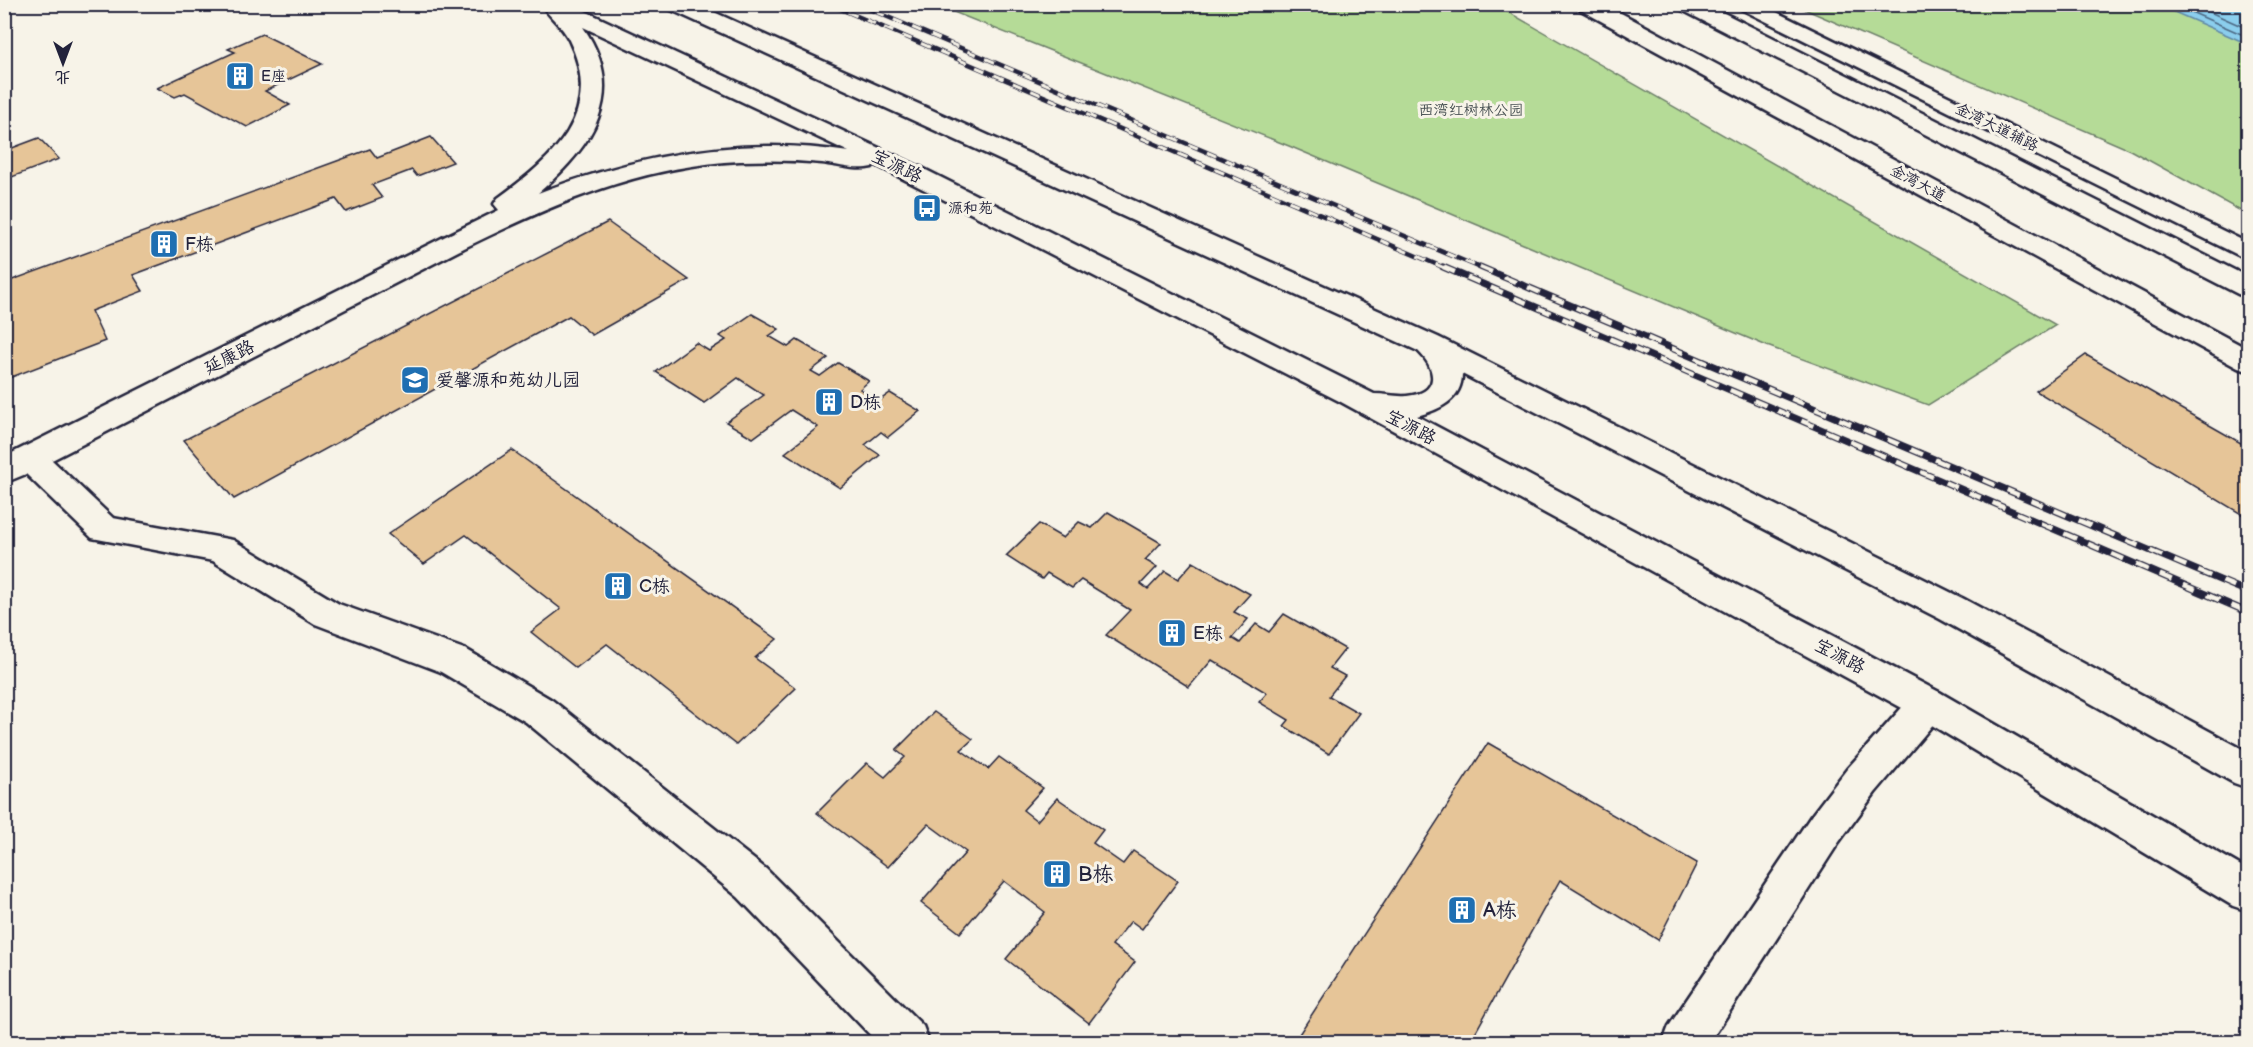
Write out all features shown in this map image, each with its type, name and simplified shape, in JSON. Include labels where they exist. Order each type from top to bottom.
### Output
[{"type":"main road","points":[[677,4],[1428,344],[1952,609],[2248,771]]},
{"type":"main road","name":"金湾大道","points":[[1587,4],[2248,362]]},
{"type":"main road","points":[[1688,4],[2248,288]]},
{"type":"main road","points":[[453,243],[556,166],[578,140],[587,123],[593,90],[590,67],[580,40],[553,5]]},
{"type":"main road","name":"宝源路","points":[[553,5],[911,172],[1352,395],[1928,704],[2241,890]]},
{"type":"main road","points":[[453,243],[536,203],[606,178],[712,156],[807,153],[911,172]]},
{"type":"main road","name":"延康路","points":[[17,464],[453,243]]},
{"type":"main road","points":[[1352,395],[1373,404],[1412,407],[1429,402],[1442,393],[1449,380],[1448,368],[1441,354],[1428,344]]},
{"type":"main road","points":[[17,464],[104,530],[221,549],[327,614],[454,662],[539,711],[752,883],[907,1042]]},
{"type":"main road","points":[[1685,1042],[1830,821],[1928,704]]},
{"type":"lane","name":"金湾大道辅路","points":[[1745,4],[2248,251]]},
{"type":"green space","name":"西湾红树林公园","points":[[936,5],[1496,5],[2056,325],[1928,405],[1767,346],[1289,146]]},
{"type":"green space","points":[[1795,5],[2248,5],[2248,215],[2130,150]]},
{"type":"water","points":[[2158,5],[2248,5],[2248,44]]},
{"type":"building","name":"E座","points":[[262,34],[322,64],[265,91],[290,105],[247,127],[185,93],[175,97],[157,88],[235,52],[228,49]]},
{"type":"building","name":"F栋","points":[[431,137],[453,162],[417,176],[412,170],[372,185],[382,198],[346,212],[336,199],[133,275],[143,291],[91,311],[105,341],[4,380],[4,283],[370,149],[377,158]]},
{"type":"building","points":[[39,138],[59,159],[4,180],[4,151]]},
{"type":"building","points":[[608,222],[689,280],[592,335],[569,316],[234,499],[184,440]]},
{"type":"building","name":"D栋","points":[[752,314],[779,329],[769,336],[788,347],[797,340],[828,358],[811,371],[820,376],[838,363],[869,381],[860,389],[880,400],[890,393],[920,411],[888,437],[881,432],[865,445],[880,455],[840,488],[785,453],[818,427],[791,410],[753,438],[726,422],[764,395],[738,378],[704,403],[656,372],[696,343],[709,351],[726,340],[720,336]]},
{"type":"building","points":[[2086,355],[2248,447],[2248,518],[2036,391]]},
{"type":"building","name":"C栋","points":[[512,450],[777,639],[755,658],[796,688],[736,745],[607,644],[576,668],[531,632],[561,609],[466,535],[424,564],[388,534]]},
{"type":"building","name":"E栋","points":[[1108,512],[1161,543],[1145,560],[1157,567],[1141,584],[1148,589],[1165,571],[1178,579],[1193,562],[1250,594],[1234,612],[1248,619],[1232,638],[1240,643],[1256,624],[1269,632],[1284,614],[1345,649],[1330,668],[1345,676],[1329,696],[1359,713],[1329,754],[1284,726],[1289,720],[1259,702],[1267,693],[1212,660],[1189,687],[1106,635],[1130,610],[1081,580],[1072,588],[1047,573],[1042,579],[1006,556],[1039,524],[1063,538],[1079,522],[1092,528]]},
{"type":"building","name":"B栋","points":[[934,712],[973,739],[961,750],[988,769],[999,757],[1043,788],[1023,810],[1037,821],[1057,798],[1103,830],[1093,843],[1123,864],[1133,851],[1178,881],[1142,929],[1131,921],[1112,945],[1135,962],[1089,1023],[1006,959],[1045,912],[1004,881],[960,933],[921,903],[966,852],[928,824],[888,867],[817,813],[867,763],[885,777],[905,757],[896,750]]},
{"type":"building","name":"A栋","points":[[1488,743],[1697,863],[1658,940],[1560,880],[1470,1042],[1294,1042]]},
{"type":"railway","points":[[829,4],[1447,269]]},
{"type":"railway","points":[[857,4],[1483,269]]},
{"type":"railway","points":[[1443,267],[2245,611]]},
{"type":"railway","points":[[1480,267],[2248,592]]},
{"type":"railway","points":[[2242,609],[2248,612]]},
{"type":"place","name":"E座","points":[[240,76]]},
{"type":"place","name":"源和苑","points":[[927,208]]},
{"type":"place","name":"F栋","points":[[164,244]]},
{"type":"place","name":"爱馨源和苑幼儿园","points":[[415,380]]},
{"type":"place","name":"D栋","points":[[829,402]]},
{"type":"place","name":"C栋","points":[[618,586]]},
{"type":"place","name":"E栋","points":[[1172,633]]},
{"type":"place","name":"B栋","points":[[1057,874]]},
{"type":"place","name":"A栋","points":[[1462,910]]}]
